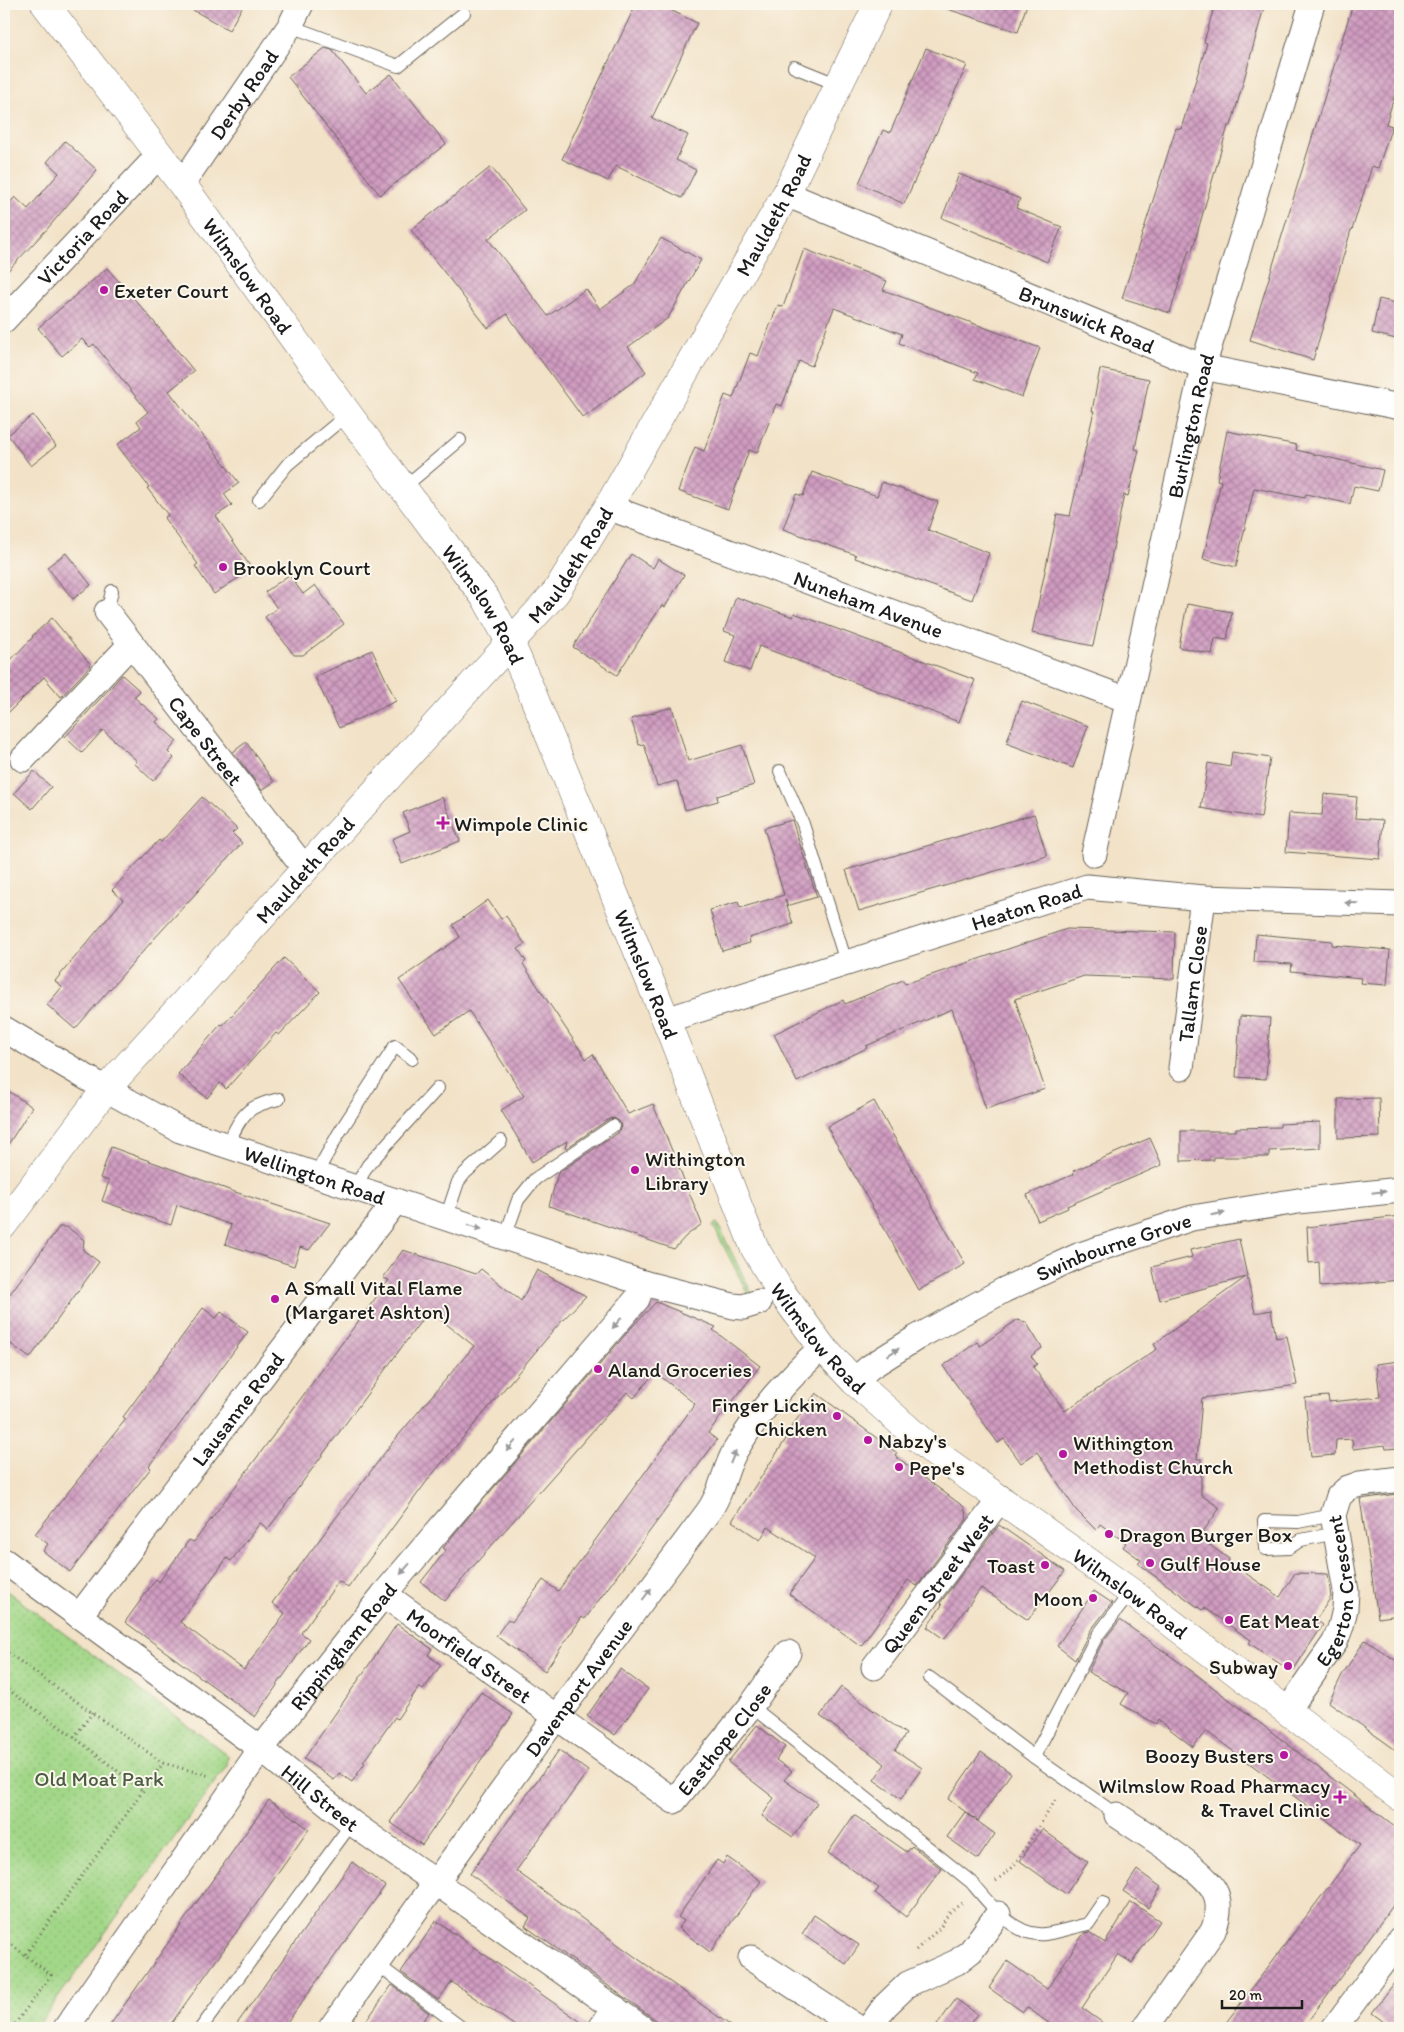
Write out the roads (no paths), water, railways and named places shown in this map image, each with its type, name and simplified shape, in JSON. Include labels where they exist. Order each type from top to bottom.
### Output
[{"type":"main road","name":"Wilmslow Road","points":[[45,4],[160,154],[348,414],[486,599],[510,642],[666,1020],[754,1247],[779,1289],[822,1347],[854,1381],[935,1453],[1131,1592],[1288,1710],[1400,1798]]},
{"type":"main road","name":"Mauldeth Road","points":[[4,1224],[106,1089],[556,592],[608,507],[786,194],[878,4]]},
{"type":"street","name":"Derby Road","points":[[182,184],[290,26],[301,4]]},
{"type":"street","name":"Burlington Road","points":[[1094,854],[1203,367],[1312,4]]},
{"type":"street","name":"Victoria Road","points":[[4,320],[160,154]]},
{"type":"street","name":"Brunswick Road","points":[[786,194],[1203,367],[1400,407]]},
{"type":"street","name":"Nuneham Avenue","points":[[608,507],[1128,700]]},
{"type":"street","name":"Cape Street","points":[[109,602],[131,644],[305,868]]},
{"type":"street","points":[[23,759],[131,644]]},
{"type":"street","name":"Heaton Road","points":[[666,1020],[1087,887],[1203,898],[1400,904]]},
{"type":"street","name":"Tallarn Close","points":[[1181,1068],[1203,898]]},
{"type":"street","name":"Wellington Road","points":[[4,1029],[180,1130],[643,1283],[733,1306],[743,1307],[759,1302]]},
{"type":"street","name":"Swinbourne Grove","points":[[854,1381],[870,1367],[916,1338],[1004,1290],[1080,1255],[1192,1218],[1298,1201],[1400,1190]]},
{"type":"street","name":"Lausanne Road","points":[[80,1616],[396,1201]]},
{"type":"street","name":"Rippingham Road","points":[[66,2028],[261,1749],[384,1594],[637,1299],[643,1283]]},
{"type":"street","name":"Davenport Avenue","points":[[331,2028],[555,1717],[713,1505],[734,1453],[756,1418],[786,1380],[822,1347]]},
{"type":"street","name":"Egerton Crescent","points":[[1288,1710],[1335,1642],[1341,1626],[1345,1609],[1346,1590],[1335,1524],[1340,1496],[1348,1488],[1360,1484],[1400,1479]]},
{"type":"street","name":"Queen Street West","points":[[874,1668],[1001,1498]]},
{"type":"street","name":"Hill Street","points":[[4,1561],[261,1749],[352,1823],[642,2028]]},
{"type":"street","name":"Moorfield Street","points":[[384,1594],[555,1717]]},
{"type":"street","name":"Easthope Close","points":[[555,1717],[674,1801],[751,1706],[788,1653]]},
{"type":"street","points":[[1117,1815],[1199,1872],[1214,1889],[1218,1907],[1217,1920],[1213,1931],[1145,2028]]},
{"type":"street","points":[[869,2028],[885,2006],[908,1984],[957,1962],[971,1951],[998,1914]]},
{"type":"street","points":[[1334,2028],[1400,1940]]},
{"type":"street","points":[[751,1958],[858,2028]]},
{"type":"street","points":[[601,2028],[615,2008]]},
{"type":"lane","points":[[290,26],[398,66],[464,13]]},
{"type":"lane","points":[[794,67],[839,85]]},
{"type":"lane","points":[[259,500],[287,465],[348,414]]},
{"type":"lane","points":[[403,488],[460,440]]},
{"type":"lane","points":[[780,771],[803,824],[846,962]]},
{"type":"lane","points":[[316,1174],[339,1133],[395,1046],[412,1059]]},
{"type":"lane","points":[[354,1187],[368,1165],[438,1088]]},
{"type":"lane","points":[[227,1145],[241,1117],[258,1104],[279,1099]]},
{"type":"lane","points":[[506,1237],[518,1200],[535,1178],[613,1126]]},
{"type":"lane","points":[[446,1218],[458,1182],[465,1173],[501,1141]]},
{"type":"lane","points":[[1264,1522],[1335,1524],[1301,1540],[1289,1548],[1266,1549],[1264,1522]]},
{"type":"lane","points":[[1298,1522],[1301,1540]]},
{"type":"lane","points":[[1034,1757],[1097,1636],[1131,1592]]},
{"type":"lane","points":[[930,1678],[1034,1757],[1117,1815]]},
{"type":"lane","points":[[751,1706],[971,1882],[998,1914],[1023,1930],[1043,1934],[1088,1924],[1103,1902]]},
{"type":"lane","points":[[201,2028],[352,1823]]},
{"type":"lane","points":[[377,1964],[462,2028]]},
{"type":"place","name":"Exeter Court","points":[[104,290]]},
{"type":"place","name":"Brooklyn Court","points":[[223,567]]},
{"type":"place","name":"Wimpole Clinic","points":[[443,823]]},
{"type":"place","name":"Withington Library","points":[[635,1170]]},
{"type":"place","name":"A Small Vital Flame (Margaret Ashton)","points":[[275,1299]]},
{"type":"place","name":"Aland Groceries","points":[[598,1369]]},
{"type":"place","name":"Finger Lickin Chicken","points":[[837,1416]]},
{"type":"place","name":"Nabzy's","points":[[868,1440]]},
{"type":"place","name":"Withington Methodist Church","points":[[1063,1454]]},
{"type":"place","name":"Pepe's","points":[[899,1467]]},
{"type":"place","name":"Dragon Burger Box","points":[[1109,1534]]},
{"type":"place","name":"Gulf House","points":[[1150,1563]]},
{"type":"place","name":"Toast","points":[[1045,1565]]},
{"type":"place","name":"Moon","points":[[1093,1598]]},
{"type":"place","name":"Eat Meat","points":[[1229,1620]]},
{"type":"place","name":"Subway","points":[[1288,1666]]},
{"type":"place","name":"Boozy Busters","points":[[1284,1755]]},
{"type":"place","name":"Wilmslow Road Pharmacy & Travel Clinic","points":[[1340,1797]]},
{"type":"park label","name":"Old Moat Park","points":[[99,1778]]}]
